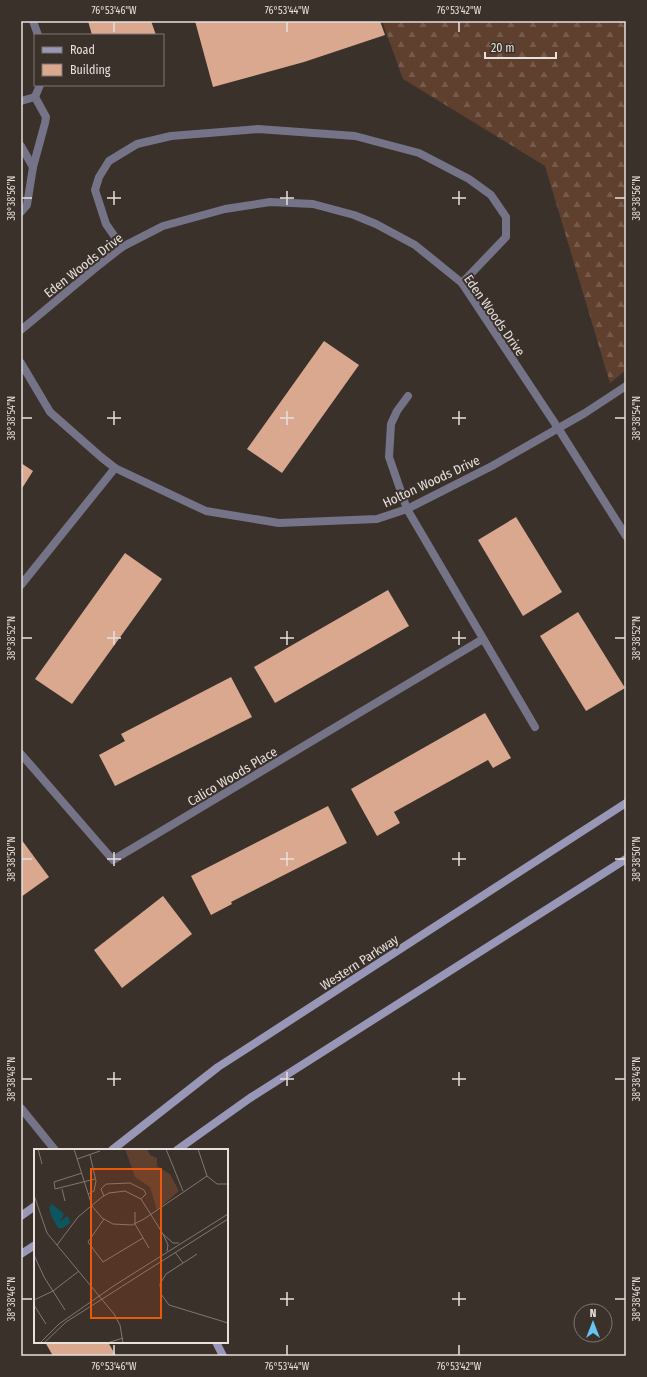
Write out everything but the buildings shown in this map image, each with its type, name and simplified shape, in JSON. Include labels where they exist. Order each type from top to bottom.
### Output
[{"type":"main road","name":"Western Parkway","points":[[113,1149],[218,1066],[626,804]]},
{"type":"main road","points":[[178,1149],[250,1098],[626,859]]},
{"type":"main road","points":[[21,1216],[34,1207]]},
{"type":"main road","points":[[21,1254],[34,1246]]},
{"type":"main road","points":[[216,1343],[223,1356]]},
{"type":"street","points":[[34,21],[38,34]]},
{"type":"street","points":[[21,102],[35,97],[40,86]]},
{"type":"street","points":[[21,212],[27,205],[33,167],[46,117],[35,97]]},
{"type":"street","points":[[122,248],[106,224],[95,190],[109,161],[137,144],[171,136],[258,128],[355,136],[419,153],[469,179],[491,195],[506,217],[506,237],[462,283]]},
{"type":"street","points":[[21,146],[33,167]]},
{"type":"street","name":"Eden Woods Drive","points":[[21,330],[99,264],[122,248],[163,226],[225,209],[270,202],[313,204],[354,215],[376,224],[415,246],[462,283],[558,428],[626,536]]},
{"type":"street","name":"Holton Woods Drive","points":[[21,363],[50,412],[115,468],[206,511],[279,523],[377,519],[407,509],[492,466],[585,413],[626,386]]},
{"type":"street","points":[[408,396],[397,411],[391,424],[389,457],[407,509],[535,727]]},
{"type":"street","points":[[21,585],[115,468]]},
{"type":"street","name":"Calico Woods Place","points":[[21,754],[113,860],[483,639]]},
{"type":"street","points":[[21,1108],[53,1149]]},
{"type":"green space","points":[[382,21],[626,21],[626,370],[610,383],[545,166],[403,79]]}]
